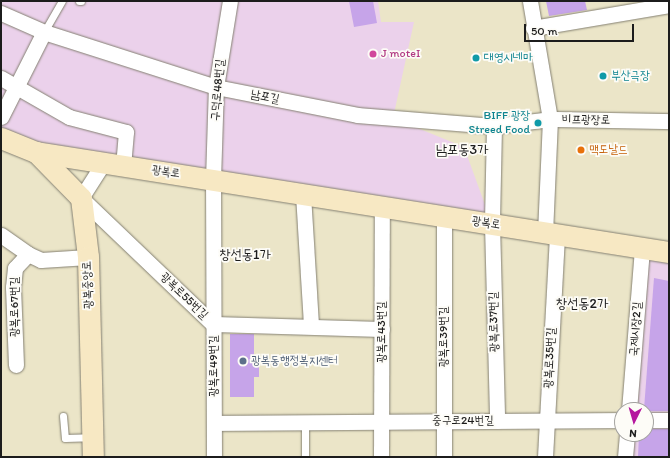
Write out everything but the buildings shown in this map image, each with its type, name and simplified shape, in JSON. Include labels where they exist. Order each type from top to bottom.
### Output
[{"type":"main road","name":"광복로","points":[[1,138],[36,152],[669,252]]},
{"type":"main road","points":[[36,152],[81,198]]},
{"type":"main road","name":"광복중앙로","points":[[81,198],[88,257],[92,447]]},
{"type":"street","name":"구덕로48번길","points":[[213,180],[216,87],[230,1]]},
{"type":"street","name":"비프광장로","points":[[530,1],[533,28],[550,119],[669,121]]},
{"type":"street","points":[[533,28],[669,5]]},
{"type":"street","name":"남포길","points":[[1,13],[44,32],[216,87],[356,116],[494,126],[550,119]]},
{"type":"street","points":[[1,117],[44,32]]},
{"type":"street","points":[[1,78],[18,86],[69,117],[126,132],[114,164],[81,198]]},
{"type":"street","points":[[550,119],[551,233]]},
{"type":"street","points":[[492,224],[494,126]]},
{"type":"street","name":"광복로49번길","points":[[213,180],[214,457]]},
{"type":"street","points":[[303,194],[311,326]]},
{"type":"street","name":"광복로55번길","points":[[81,198],[214,324],[382,329]]},
{"type":"street","name":"광복로43번길","points":[[381,457],[382,207]]},
{"type":"street","name":"광복로39번길","points":[[444,216],[444,457]]},
{"type":"street","name":"광복로37번길","points":[[492,224],[497,421]]},
{"type":"street","name":"광복로35번길","points":[[545,457],[551,233]]},
{"type":"street","points":[[1,235],[28,254],[41,260],[88,257]]},
{"type":"street","name":"국제시장2길","points":[[630,402],[642,248]]},
{"type":"street","name":"광복로67번길","points":[[16,365],[13,287],[15,268],[28,254]]},
{"type":"street","name":"중구로24번길","points":[[214,423],[614,420]]},
{"type":"street","points":[[654,420],[669,420]]},
{"type":"street","points":[[625,457],[626,442]]},
{"type":"lane","points":[[44,32],[62,1]]},
{"type":"lane","name":"광복중앙로","points":[[63,416],[65,438],[92,447]]},
{"type":"lane","points":[[305,423],[305,457]]},
{"type":"shaded area","points":[[1,1],[378,1],[381,22],[414,22],[393,118],[464,147],[492,224],[1,138]]},
{"type":"shaded area","points":[[642,248],[669,252],[669,457],[626,457],[627,442],[654,442],[654,402],[631,402]]},
{"type":"place","name":"J moteI","points":[[373,54]]},
{"type":"place","name":"대영시네마","points":[[476,58]]},
{"type":"place","name":"부산극장","points":[[603,76]]},
{"type":"place","name":"BIFF 광장 Streed Food","points":[[538,123]]},
{"type":"place","name":"맥도날드","points":[[581,150]]},
{"type":"place","name":"광복동행정복지센터","points":[[243,361]]},
{"type":"district","name":"남포동3가","points":[[462,150]]},
{"type":"district","name":"창선동1가","points":[[245,255]]},
{"type":"district","name":"창선동2가","points":[[582,304]]}]
